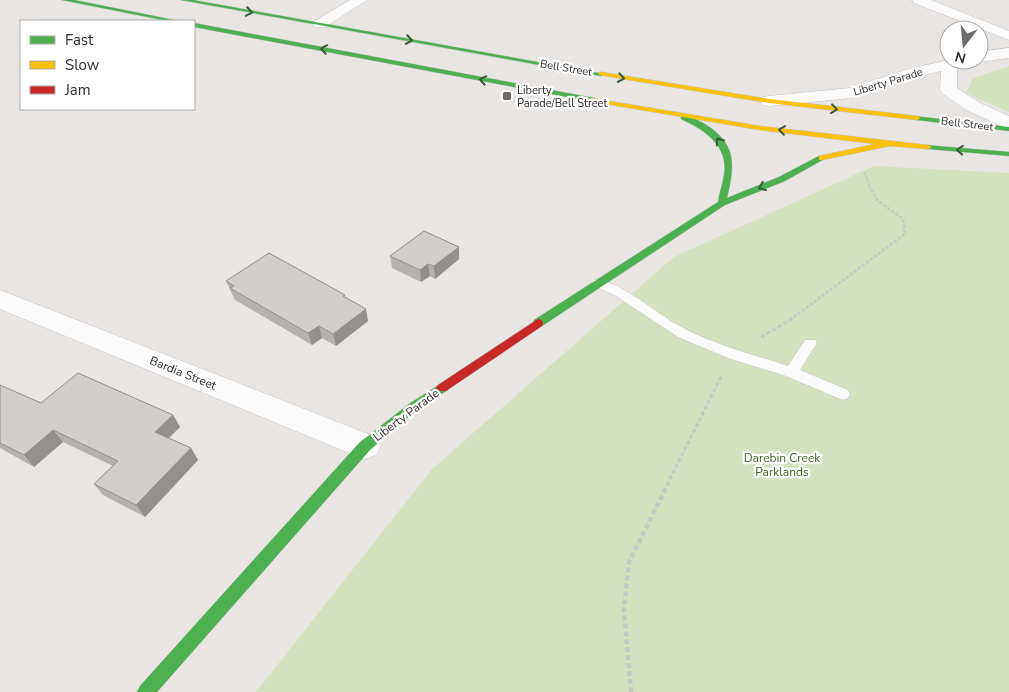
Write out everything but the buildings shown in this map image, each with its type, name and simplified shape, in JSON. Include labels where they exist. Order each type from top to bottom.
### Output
[{"type":"main road","points":[[65,0],[171,20]]},
{"type":"main road","name":"Bell Street","points":[[184,0],[660,85],[769,101],[1009,129]]},
{"type":"main road","name":"Bell Street","points":[[195,25],[684,116],[889,144],[1009,154]]},
{"type":"main road","points":[[507,84],[534,62]]},
{"type":"main road","points":[[684,116],[712,131],[720,140],[724,149],[729,164],[729,173],[723,191],[722,203]]},
{"type":"main road","name":"Liberty Parade","points":[[146,692],[365,446],[413,407],[598,283],[722,203],[782,179],[817,159],[838,153],[889,144]]},
{"type":"street","points":[[320,24],[360,0]]},
{"type":"street","points":[[919,0],[1009,36]]},
{"type":"street","points":[[989,56],[1009,53]]},
{"type":"street","name":"Liberty Parade","points":[[769,101],[852,94],[915,72],[939,68]]},
{"type":"street","points":[[949,70],[949,90],[974,107],[1009,123]]},
{"type":"street","name":"Bardia Street","points":[[0,299],[365,446]]},
{"type":"lane","points":[[598,283],[620,293],[682,334],[733,354],[791,372],[843,394]]},
{"type":"lane","points":[[791,372],[810,343]]},
{"type":"path","points":[[631,692],[624,610],[629,562],[733,354],[800,314],[906,234],[903,219],[880,203],[871,193],[867,176],[856,166],[817,159]]},
{"type":"green space","points":[[1009,66],[1009,112],[966,93],[973,78]]},
{"type":"green space","name":"Darebin Creek Parklands","points":[[874,166],[1009,173],[1009,692],[256,692],[432,469],[674,257]]},
{"type":"traffic: fast","points":[[65,0],[171,20]]},
{"type":"traffic: fast","points":[[184,0],[601,74]]},
{"type":"traffic: fast","points":[[195,25],[594,100]]},
{"type":"traffic: fast","points":[[684,117],[710,131],[727,153],[729,173],[722,203]]},
{"type":"traffic: fast","points":[[917,118],[1009,129]]},
{"type":"traffic: fast","points":[[928,147],[1009,154]]},
{"type":"traffic: fast","points":[[538,323],[722,203],[782,179],[822,158]]},
{"type":"traffic: fast","points":[[146,692],[365,446],[413,407],[442,388]]},
{"type":"traffic: slow","points":[[601,74],[769,101],[917,118]]},
{"type":"traffic: slow","points":[[594,100],[760,128],[928,147]]},
{"type":"traffic: slow","points":[[822,158],[889,144]]},
{"type":"traffic: jam","points":[[442,388],[538,323]]},
{"type":"place","name":"Liberty Parade/Bell Street","points":[[507,96]]}]
